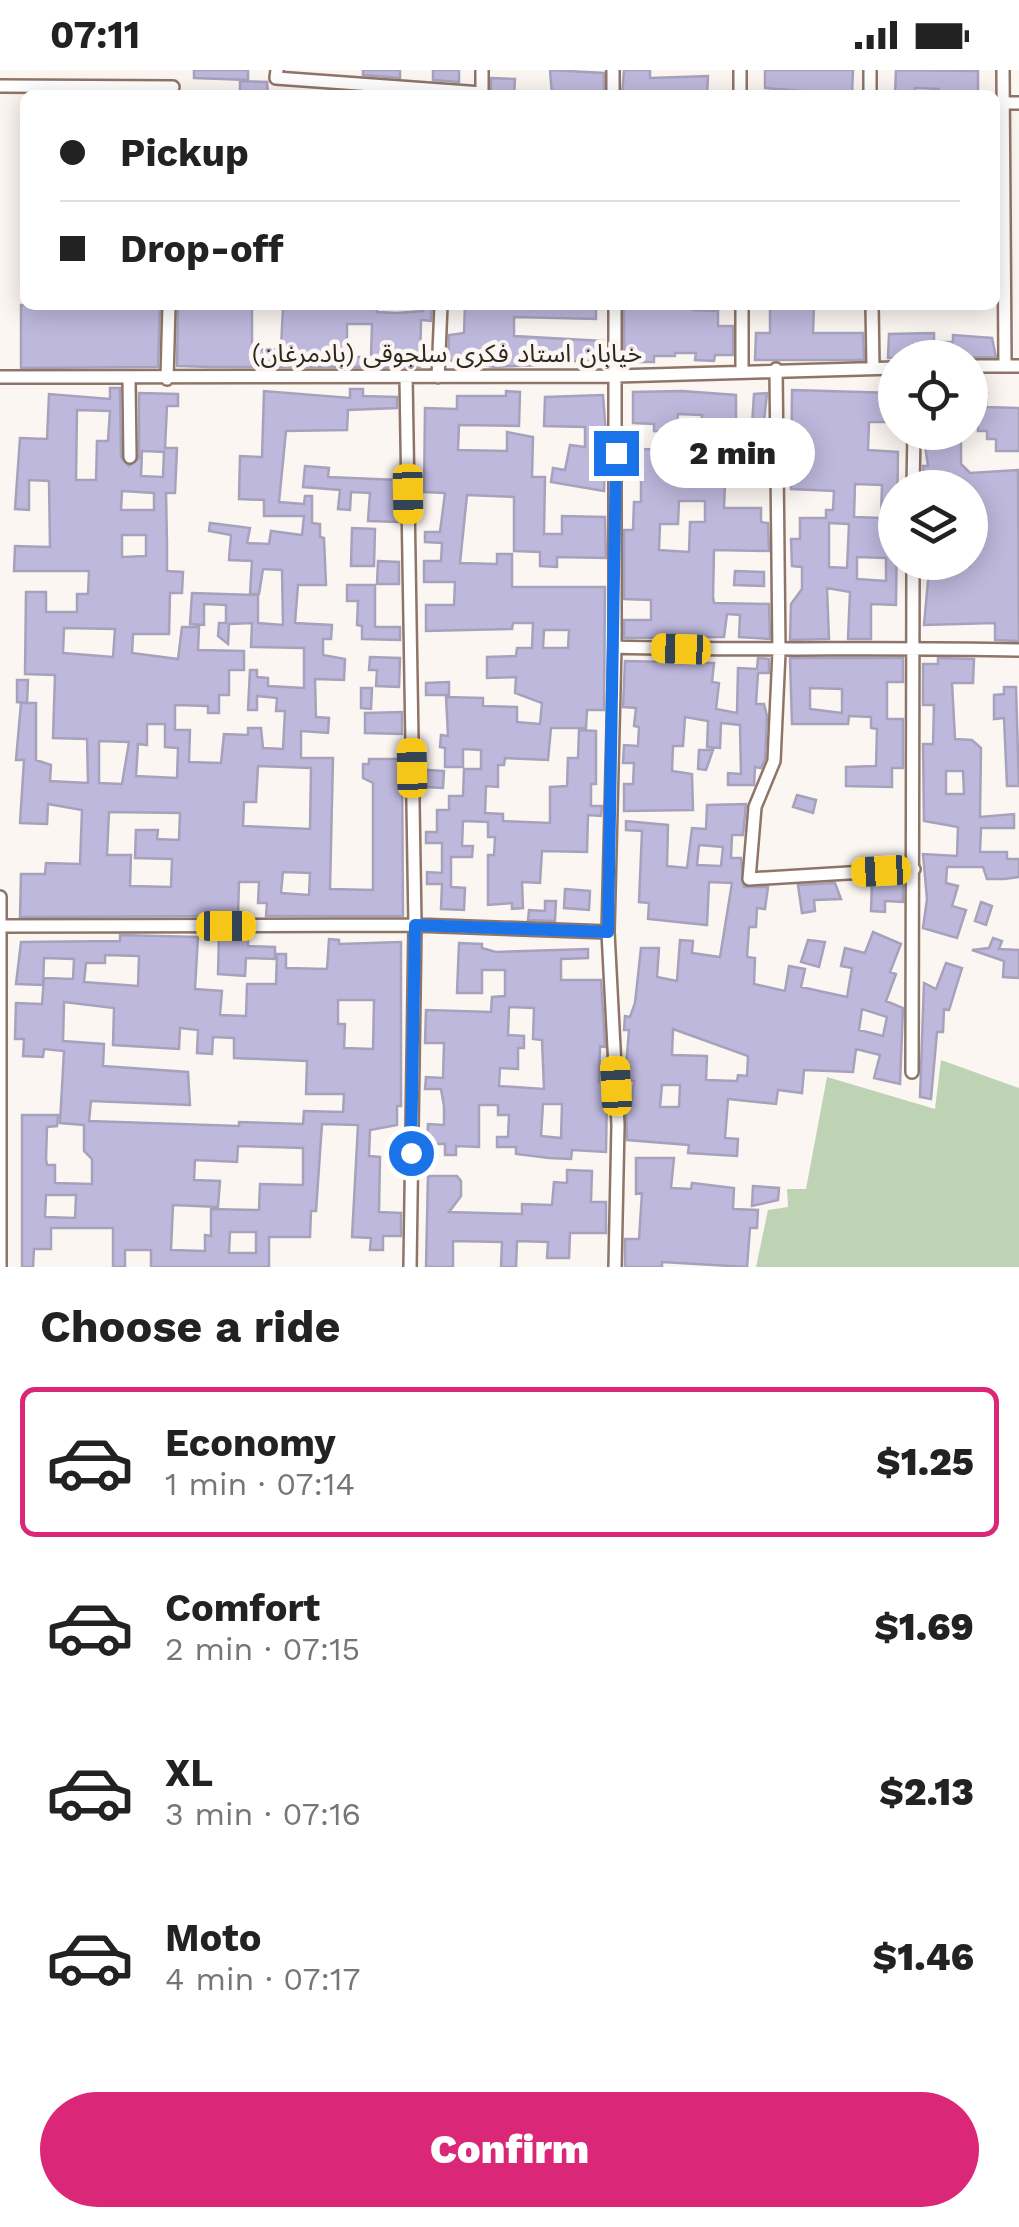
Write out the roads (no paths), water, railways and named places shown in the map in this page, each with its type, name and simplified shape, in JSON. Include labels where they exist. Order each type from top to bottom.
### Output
[{"type":"street","points":[[277,70],[276,78],[380,90],[410,86],[446,90]]},
{"type":"street","points":[[410,86],[411,70]]},
{"type":"street","points":[[1000,96],[1004,70]]},
{"type":"street","points":[[0,86],[173,87]]},
{"type":"street","points":[[1000,147],[1005,365]]},
{"type":"street","points":[[167,378],[169,310]]},
{"type":"street","points":[[438,377],[442,310]]},
{"type":"street","points":[[615,310],[616,647],[608,932],[618,1124],[615,1267]]},
{"type":"street","points":[[742,310],[742,369]]},
{"type":"street","points":[[872,310],[872,367]]},
{"type":"street","points":[[988,365],[1019,366]]},
{"type":"street","name":"خیابان استاد فکری سلجوقی (بادمرغان)","points":[[0,377],[130,380],[616,376],[878,367]]},
{"type":"street","points":[[776,369],[779,652],[774,761],[755,808],[749,879],[914,869]]},
{"type":"street","points":[[406,376],[415,925],[410,1267]]},
{"type":"street","points":[[130,380],[130,457]]},
{"type":"street","points":[[912,1072],[913,580]]},
{"type":"street","points":[[616,647],[779,652],[912,647],[1019,650]]},
{"type":"street","points":[[0,897],[0,1267]]},
{"type":"street","points":[[0,926],[415,925],[608,932]]}]
